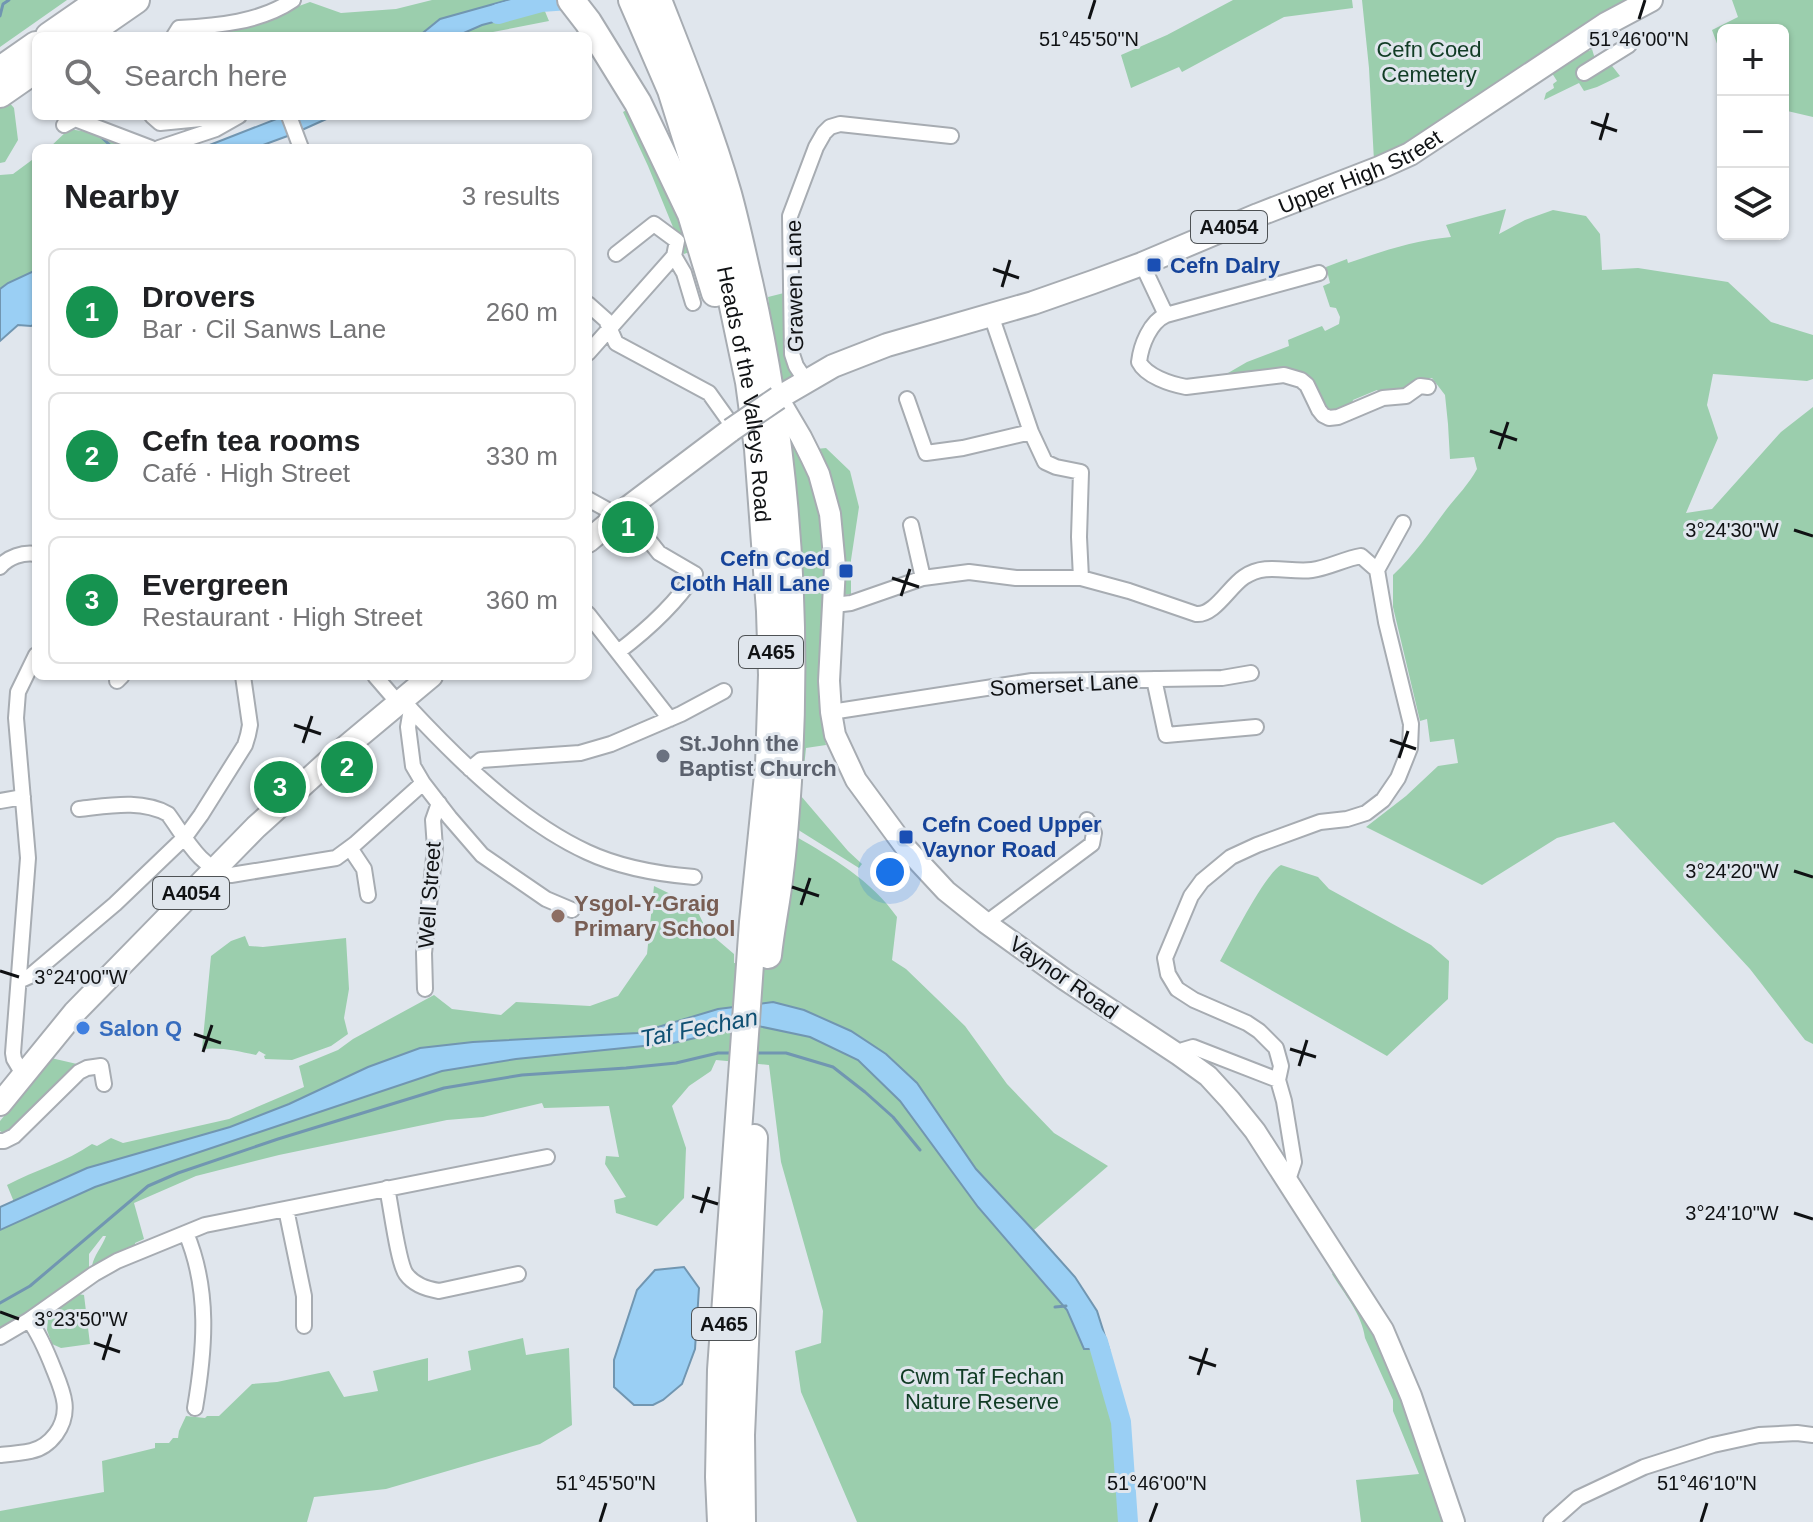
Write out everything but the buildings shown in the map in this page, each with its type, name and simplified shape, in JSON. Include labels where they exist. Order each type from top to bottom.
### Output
[{"type":"highway","points":[[55,32],[101,0]]},
{"type":"highway","points":[[90,32],[136,0]]},
{"type":"highway","points":[[571,0],[638,103],[691,214],[735,366],[749,382]]},
{"type":"highway","name":"Heads of the Valleys Road","points":[[632,0],[671,90],[698,116],[730,175],[728,194],[758,322],[767,378],[785,512],[791,673],[788,779],[780,872],[762,922]]},
{"type":"highway","name":"Heads of the Valleys Road","points":[[658,0],[698,116],[721,249],[749,382],[765,534],[772,675],[762,922],[721,1370],[721,1522]]},
{"type":"highway","points":[[674,0],[698,116]]},
{"type":"highway","points":[[0,70],[32,48]]},
{"type":"highway","points":[[0,94],[32,72]]},
{"type":"highway","name":"Heads of the Valleys Road","points":[[742,1522],[745,1127]]},
{"type":"main road","name":"Upper High Street","points":[[779,399],[833,366],[887,345],[1033,303],[1142,264],[1410,154],[1588,35],[1651,0]]},
{"type":"main road","name":"A4054","points":[[592,538],[731,427],[779,399]]},
{"type":"main road","name":"A4054","points":[[0,1104],[75,1012],[215,870],[292,794],[406,705],[428,680]]},
{"type":"street","points":[[176,32],[179,28],[239,21],[278,10],[293,0]]},
{"type":"street","points":[[1588,35],[1603,60]]},
{"type":"street","points":[[1584,73],[1629,45]]},
{"type":"street","points":[[64,125],[73,120]]},
{"type":"street","points":[[78,120],[141,144]]},
{"type":"street","points":[[157,120],[160,123],[190,120]]},
{"type":"street","points":[[171,144],[216,129],[232,120]]},
{"type":"street","points":[[291,120],[300,144]]},
{"type":"street","name":"Grawen Lane","points":[[806,381],[792,354],[790,216],[824,133],[837,124],[951,136]]},
{"type":"street","points":[[592,348],[674,256],[677,241],[654,224],[616,254]]},
{"type":"street","points":[[674,256],[684,273],[693,303]]},
{"type":"street","points":[[1142,264],[1166,315]]},
{"type":"street","points":[[1319,273],[1159,318],[1142,347],[1139,362],[1145,370],[1179,386],[1284,375],[1301,380],[1307,385],[1319,410],[1329,418],[1383,398],[1406,396],[1420,386],[1428,387]]},
{"type":"street","points":[[592,308],[606,320],[616,343],[709,393],[731,427]]},
{"type":"street","points":[[991,315],[1031,432],[1045,462],[1081,472],[1081,578]]},
{"type":"street","name":"Vaynor Road","points":[[779,399],[811,457],[827,503],[835,553],[829,681],[831,712],[835,735],[856,780],[906,848],[946,891],[1064,979],[1208,1076],[1255,1131],[1383,1330],[1411,1396],[1454,1522]]},
{"type":"street","points":[[907,399],[926,453],[1031,432]]},
{"type":"street","points":[[592,501],[619,514],[659,553],[695,574],[672,605],[618,652]]},
{"type":"street","points":[[1285,1178],[1294,1162],[1278,1080],[1281,1066],[1276,1048],[1247,1023],[1194,1000],[1177,989],[1168,974],[1165,958],[1191,896],[1202,881],[1231,857],[1320,822],[1366,813],[1383,800],[1398,778],[1410,748],[1411,724],[1386,622],[1377,570],[1403,523]]},
{"type":"street","points":[[911,525],[923,578]]},
{"type":"street","points":[[0,567],[16,556],[32,553]]},
{"type":"street","points":[[834,605],[851,603],[923,578],[969,572],[1016,578],[1081,578],[1204,615],[1243,577],[1265,569],[1313,570],[1361,556],[1377,570]]},
{"type":"street","points":[[592,619],[670,719]]},
{"type":"street","points":[[23,1074],[13,1053],[28,858],[16,718],[18,692],[32,663]]},
{"type":"street","name":"Somerset Lane","points":[[831,712],[1032,681],[1222,678],[1251,673]]},
{"type":"street","points":[[1154,679],[1166,735],[1256,727]]},
{"type":"street","points":[[19,981],[30,976],[115,904],[185,837],[245,745],[250,725],[244,680]]},
{"type":"street","points":[[378,680],[470,769],[532,819],[588,853],[632,868],[694,877]]},
{"type":"street","points":[[470,769],[481,760],[580,753],[611,744],[670,719],[724,691]]},
{"type":"street","points":[[406,705],[413,766],[439,803],[482,855],[546,899],[572,910]]},
{"type":"street","points":[[87,812],[132,804],[162,811],[168,814],[190,847],[215,870],[231,875],[336,858],[423,783]]},
{"type":"street","points":[[0,801],[23,797]]},
{"type":"street","name":"Well Street","points":[[425,989],[424,953],[435,848],[433,820],[439,803]]},
{"type":"street","points":[[986,923],[1087,850],[1094,833],[1087,820]]},
{"type":"street","points":[[350,848],[364,869],[368,895]]},
{"type":"street","points":[[1179,1055],[1193,1047],[1278,1080]]},
{"type":"street","points":[[0,1141],[14,1136],[79,1072],[101,1066],[104,1084]]},
{"type":"street","points":[[0,1337],[117,1261],[205,1225],[547,1157]]},
{"type":"street","points":[[387,1188],[403,1270],[419,1285],[439,1291],[518,1274]]},
{"type":"street","points":[[286,1209],[304,1296],[304,1326]]},
{"type":"street","points":[[186,1233],[197,1268],[204,1307],[204,1339],[195,1408]]},
{"type":"street","points":[[0,1455],[41,1447],[58,1431],[66,1413],[63,1391],[38,1332],[29,1320]]},
{"type":"street","points":[[1551,1522],[1578,1498],[1644,1467],[1713,1445],[1759,1435],[1813,1435]]},
{"type":"green space","points":[[0,0],[67,0],[0,47]]},
{"type":"green space","points":[[432,0],[508,0],[441,19],[424,32],[185,32],[236,29],[310,2],[341,13],[396,9]]},
{"type":"green space","points":[[1233,0],[1352,0],[1353,8],[1284,17],[1182,72],[1179,67],[1131,88],[1121,55]]},
{"type":"green space","name":"Cefn Coed Cemetery","points":[[1362,0],[1624,0],[1419,138],[1374,161]]},
{"type":"green space","points":[[1732,0],[1813,0],[1813,117],[1789,111],[1789,24],[1724,24],[1738,17]]},
{"type":"green space","points":[[544,9],[549,21],[493,32],[466,32]]},
{"type":"green space","points":[[1717,28],[1717,44],[1712,30]]},
{"type":"green space","points":[[1592,49],[1595,59],[1609,62],[1620,76],[1584,91],[1579,83],[1544,100],[1557,81],[1550,70]]},
{"type":"green space","points":[[8,101],[14,108],[18,140],[5,162],[0,163],[0,107]]},
{"type":"green space","points":[[630,108],[666,180],[692,251],[684,254],[623,112]]},
{"type":"green space","points":[[69,129],[107,135],[127,144],[53,144]]},
{"type":"green space","points":[[32,160],[32,272],[0,289],[0,175],[13,174]]},
{"type":"green space","points":[[1506,209],[1499,234],[1553,210],[1586,216],[1600,234],[1602,270],[1638,268],[1728,282],[1771,322],[1813,335],[1813,379],[1713,374],[1707,405],[1718,438],[1686,513],[1712,509],[1781,432],[1813,407],[1813,1044],[1805,1040],[1750,969],[1614,822],[1557,838],[1482,885],[1366,827],[1438,766],[1458,763],[1454,739],[1430,742],[1427,719],[1420,721],[1393,607],[1393,575],[1415,552],[1470,480],[1477,469],[1474,457],[1450,459],[1445,395],[1432,378],[1420,378],[1403,390],[1382,395],[1377,390],[1353,400],[1351,408],[1327,413],[1303,374],[1290,368],[1216,380],[1247,362],[1289,346],[1288,340],[1322,326],[1325,331],[1339,324],[1340,317],[1336,308],[1330,307],[1323,286],[1330,283],[1326,267],[1412,243],[1451,237],[1446,225]]},
{"type":"green space","points":[[784,293],[785,341],[792,371],[787,381],[779,384],[768,297]]},
{"type":"green space","name":"Cwm Taf Fechan Nature Reserve","points":[[787,438],[790,438],[800,457],[814,495],[824,556],[820,692],[826,745],[806,748],[801,796],[862,864],[859,868],[795,826],[795,836],[837,862],[876,892],[897,917],[892,960],[906,969],[965,1026],[1007,1084],[1054,1133],[1108,1166],[1034,1230],[1075,1277],[1097,1311],[1125,1405],[1134,1522],[857,1522],[801,1392],[795,1351],[821,1343],[823,1311],[781,1162],[769,1065],[716,1060],[711,1071],[689,1086],[672,1106],[686,1148],[684,1198],[657,1226],[616,1213],[614,1200],[626,1197],[605,1164],[606,1156],[619,1157],[609,1106],[544,1108],[542,1103],[279,1155],[196,1176],[134,1203],[144,1239],[92,1266],[106,1236],[103,1236],[89,1254],[89,1269],[0,1330],[0,1207],[14,1202],[7,1185],[92,1144],[97,1146],[111,1138],[123,1143],[229,1119],[304,1087],[299,1066],[338,1050],[434,995],[452,1009],[501,1015],[516,1002],[590,1006],[618,996],[647,954],[654,886],[695,906],[707,931],[734,954],[734,963],[777,966]]},
{"type":"green space","points":[[826,448],[850,471],[859,507],[851,560],[851,594],[844,595],[842,590],[839,518],[832,483],[816,449]]},
{"type":"green space","points":[[1281,865],[1318,877],[1329,889],[1431,945],[1449,961],[1448,999],[1387,1056],[1220,961],[1257,894]]},
{"type":"green space","points":[[245,936],[249,946],[263,947],[346,938],[349,989],[344,1018],[348,1034],[331,1046],[292,1060],[265,1059],[266,1055],[259,1051],[256,1055],[202,1049],[211,956],[231,941]]},
{"type":"green space","points":[[51,1058],[77,1064],[11,1130],[0,1131],[0,1121]]},
{"type":"green space","points":[[1335,1271],[1363,1311],[1387,1360],[1445,1522],[1361,1522],[1356,1480],[1419,1474],[1393,1411],[1393,1400],[1352,1304],[1332,1274]]},
{"type":"green space","points":[[78,1294],[84,1295],[90,1344],[61,1348],[52,1344],[47,1330],[48,1317]]},
{"type":"green space","points":[[523,1338],[526,1355],[569,1348],[572,1425],[540,1444],[386,1489],[314,1497],[307,1522],[0,1522],[0,1511],[104,1492],[102,1461],[155,1448],[155,1443],[169,1443],[173,1438],[178,1438],[186,1416],[219,1416],[252,1384],[329,1371],[344,1397],[378,1391],[373,1371],[428,1358],[428,1381],[471,1370],[468,1351]]},
{"type":"water","points":[[508,0],[520,0],[525,14],[466,32],[424,32],[440,19]]},
{"type":"water","points":[[274,120],[324,120],[266,144],[212,144]]},
{"type":"water","points":[[32,272],[32,325],[18,325],[0,341],[0,289]]},
{"type":"water","points":[[773,1002],[804,1010],[851,1031],[886,1054],[917,1083],[976,1169],[1075,1277],[1097,1311],[1109,1349],[1084,1349],[1067,1310],[978,1207],[900,1101],[858,1060],[810,1037],[753,1025],[673,1043],[516,1059],[442,1071],[95,1187],[0,1230],[0,1207],[87,1168],[230,1127],[289,1104],[368,1067],[420,1048],[638,1033],[718,1009]]},
{"type":"water","points":[[684,1267],[699,1288],[695,1349],[682,1384],[653,1405],[634,1405],[614,1387],[614,1360],[637,1290],[655,1270]]},
{"type":"waterway","points":[[0,16],[3,4],[9,0]]},
{"type":"waterway","points":[[498,14],[541,2],[569,0]]},
{"type":"waterway","points":[[98,134],[109,144]]},
{"type":"waterway","points":[[0,1303],[30,1286],[148,1186],[178,1173],[444,1088],[522,1075],[676,1063],[731,1053]]},
{"type":"waterway","points":[[755,1053],[786,1053],[833,1067],[893,1117],[920,1150]]},
{"type":"waterway","points":[[1055,1307],[1066,1306]]},
{"type":"waterway","name":"Taf Fechan","points":[[1087,1325],[1098,1342],[1121,1422],[1128,1522]]},
{"type":"place","name":"Cefn Dalry","points":[[1154,265]]},
{"type":"place","name":"Drovers","points":[[628,527]]},
{"type":"place","name":"Cefn Coed Cloth Hall Lane","points":[[846,571]]},
{"type":"place","name":"St.John the Baptist Church","points":[[663,756]]},
{"type":"place","name":"Cefn tea rooms","points":[[347,767]]},
{"type":"place","name":"Evergreen","points":[[280,787]]},
{"type":"place","name":"Cefn Coed Upper Vaynor Road","points":[[906,837]]},
{"type":"place","name":"Ysgol-Y-Graig Primary School","points":[[558,916]]},
{"type":"place","name":"Salon Q","points":[[83,1028]]}]
